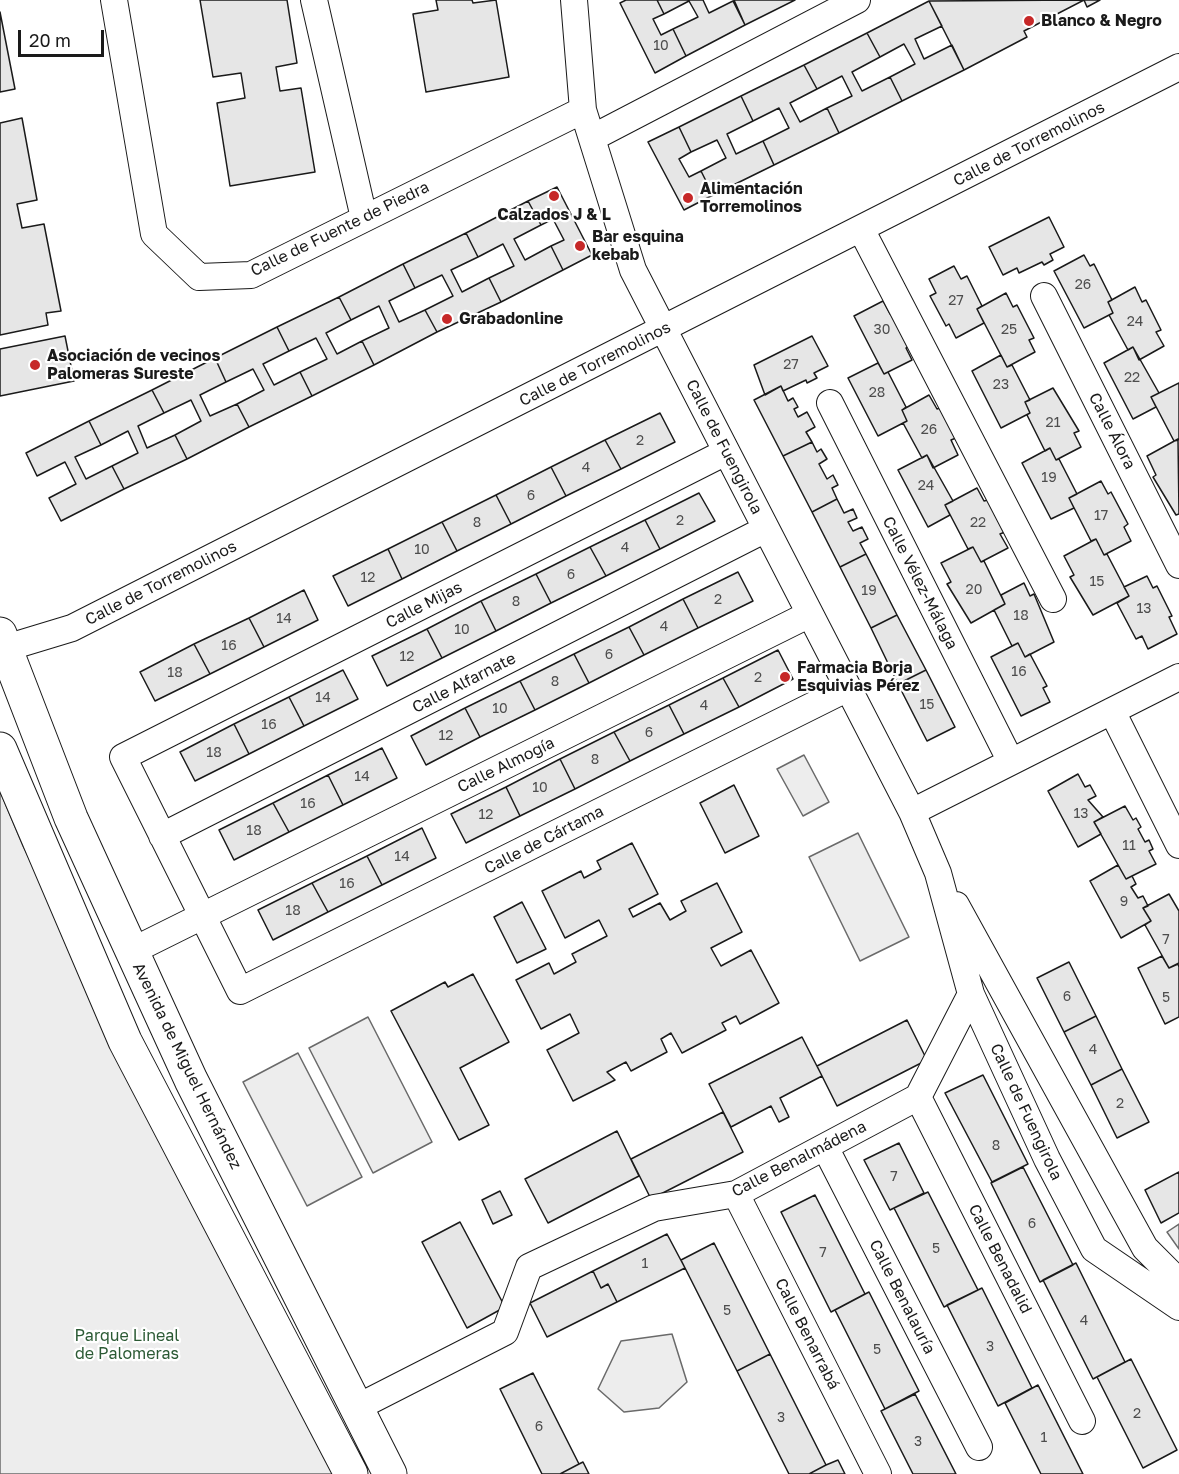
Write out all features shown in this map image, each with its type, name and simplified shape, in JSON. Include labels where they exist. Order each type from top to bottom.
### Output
[{"type":"street","name":"Calle de Fuente de Piedra","points":[[114,0],[154,234],[199,277],[251,275],[583,110]]},
{"type":"street","points":[[314,0],[364,218]]},
{"type":"street","name":"Calle de Fuengirola","points":[[574,0],[583,110],[633,270],[912,812],[938,873],[1028,1032],[1145,1248],[1179,1282]]},
{"type":"street","points":[[592,138],[857,0]]},
{"type":"street","name":"Calle de Torremolinos","points":[[2,643],[72,628],[1179,67]]},
{"type":"street","points":[[861,229],[1053,599]]},
{"type":"street","name":"Calle Álora","points":[[1044,296],[1179,566]]},
{"type":"street","name":"Calle Vélez-Málaga","points":[[830,403],[1011,762]]},
{"type":"street","name":"Calle Mijas","points":[[162,836],[123,757],[726,452]]},
{"type":"street","name":"Calle Alfarnate","points":[[162,836],[766,529]]},
{"type":"street","name":"Calle Almogía","points":[[132,951],[810,614]]},
{"type":"street","name":"Avenida de Miguel Hernández","points":[[2,643],[71,818],[196,1091],[390,1474]]},
{"type":"street","points":[[912,812],[1179,677]]},
{"type":"street","name":"Calle de Cártama","points":[[202,916],[240,991],[848,688]]},
{"type":"street","points":[[1112,711],[1179,845]]},
{"type":"street","points":[[0,749],[125,1041],[351,1474]]},
{"type":"street","points":[[162,836],[202,916]]},
{"type":"street","name":"Calle de Fuengirola","points":[[938,873],[971,994],[1047,1159],[1094,1249],[1179,1307]]},
{"type":"street","points":[[918,1097],[971,994]]},
{"type":"street","name":"Calle Benalmádena","points":[[358,1407],[505,1332],[529,1267],[654,1208],[736,1194],[918,1097]]},
{"type":"street","name":"Calle Benadalid","points":[[918,1097],[1082,1421]]},
{"type":"street","name":"Calle Benalauría","points":[[825,1147],[980,1447]]},
{"type":"street","name":"Calle Benarrabá","points":[[736,1194],[878,1474]]},
{"type":"green space","points":[[804,755],[829,802],[803,816],[777,769]]},
{"type":"green space","name":"Parque Lineal de Palomeras","points":[[0,791],[23,846],[278,1364],[335,1474],[0,1474]]},
{"type":"green space","points":[[858,833],[909,937],[860,961],[809,857]]},
{"type":"green space","points":[[368,1017],[432,1142],[373,1173],[309,1048]]},
{"type":"green space","points":[[298,1053],[362,1177],[307,1206],[243,1082]]},
{"type":"green space","points":[[1179,1224],[1179,1249],[1167,1232]]},
{"type":"green space","points":[[672,1334],[687,1382],[659,1408],[624,1412],[598,1389],[621,1341]]},
{"type":"building","points":[[200,0],[287,0],[297,63],[276,67],[280,91],[301,88],[315,172],[230,186],[217,103],[245,98],[241,73],[213,77]]},
{"type":"building","points":[[436,0],[472,0],[473,3],[496,0],[509,77],[426,92],[413,14],[438,10]]},
{"type":"building","points":[[626,0],[657,0],[664,14],[653,19],[661,35],[673,29],[686,56],[655,73],[620,3]]},
{"type":"building","points":[[657,0],[703,0],[709,13],[733,1],[745,25],[686,56],[673,29],[698,17],[689,1],[664,14]]},
{"type":"building","points":[[734,0],[795,0],[745,25]]},
{"type":"building","points":[[1084,0],[1024,31],[1027,37],[964,70],[929,1]]},
{"type":"building","points":[[1084,0],[1100,0],[1087,7]]},
{"type":"building","points":[[929,1],[942,26],[915,39],[924,59],[952,45],[964,70],[902,101],[890,77],[915,64],[904,44],[880,57],[867,33]]},
{"type":"building","points":[[0,12],[15,89],[0,92]]},
{"type":"building","points":[[867,33],[880,57],[852,72],[862,91],[890,77],[902,101],[839,133],[827,108],[852,96],[842,76],[817,89],[804,65]]},
{"type":"building","points":[[804,65],[817,89],[790,103],[800,122],[827,108],[839,133],[774,165],[763,141],[789,128],[779,108],[753,121],[741,96]]},
{"type":"building","points":[[741,96],[753,121],[727,134],[736,154],[763,141],[774,165],[713,195],[701,171],[726,158],[717,140],[691,152],[679,127]]},
{"type":"building","points":[[22,118],[37,200],[17,204],[22,228],[44,224],[61,311],[46,313],[48,325],[0,335],[0,123]]},
{"type":"building","points":[[679,127],[691,152],[679,159],[689,177],[701,171],[713,195],[684,210],[648,142]]},
{"type":"building","points":[[557,187],[592,255],[563,270],[551,246],[564,240],[553,219],[541,225],[528,201]]},
{"type":"building","points":[[528,201],[541,225],[514,239],[525,260],[551,246],[563,270],[501,302],[489,278],[514,266],[503,244],[478,257],[466,233]]},
{"type":"building","points":[[1049,217],[1064,247],[1050,254],[1053,260],[1044,265],[1042,262],[1019,273],[1017,268],[1003,275],[989,247]]},
{"type":"building","points":[[466,233],[478,257],[451,270],[462,292],[489,278],[501,302],[437,332],[425,310],[453,296],[442,275],[415,288],[403,264]]},
{"type":"building","points":[[1084,255],[1090,266],[1094,264],[1112,300],[1108,302],[1113,313],[1084,328],[1054,271]]},
{"type":"building","points":[[403,264],[415,288],[389,301],[399,322],[425,310],[437,332],[374,365],[362,341],[389,328],[379,306],[351,320],[339,297]]},
{"type":"building","points":[[954,266],[961,279],[967,276],[982,306],[977,309],[984,323],[956,338],[949,324],[946,326],[930,296],[936,293],[929,279]]},
{"type":"building","points":[[1135,287],[1142,302],[1146,300],[1161,330],[1156,332],[1164,346],[1139,360],[1133,347],[1128,350],[1109,315],[1113,313],[1108,302]]},
{"type":"building","points":[[1006,293],[1013,307],[1017,305],[1034,338],[1029,340],[1035,352],[1007,367],[977,309]]},
{"type":"building","points":[[339,297],[351,320],[326,333],[337,354],[362,341],[374,365],[312,396],[300,372],[327,359],[316,338],[289,351],[277,327]]},
{"type":"building","points":[[883,301],[890,314],[894,312],[910,345],[906,348],[912,360],[884,374],[854,316]]},
{"type":"building","points":[[277,327],[289,351],[263,364],[274,385],[300,372],[312,396],[249,427],[237,404],[264,390],[253,369],[226,382],[215,358]]},
{"type":"building","name":"Asociación de vecinos Palomeras Sureste","points":[[65,336],[74,381],[0,396],[0,349]]},
{"type":"building","points":[[812,336],[828,366],[814,373],[817,378],[807,383],[806,380],[783,391],[781,386],[765,395],[754,365]]},
{"type":"building","points":[[1133,347],[1159,393],[1151,397],[1156,407],[1133,419],[1104,363]]},
{"type":"building","points":[[1001,355],[1007,367],[1012,365],[1030,400],[1025,402],[1030,413],[1001,428],[972,371]]},
{"type":"building","points":[[215,358],[226,382],[200,395],[210,416],[237,404],[249,427],[187,459],[175,435],[201,421],[191,400],[164,413],[152,390]]},
{"type":"building","points":[[878,363],[884,374],[888,372],[906,407],[902,410],[907,421],[878,436],[848,378]]},
{"type":"building","points":[[1179,383],[1179,440],[1174,441],[1151,397]]},
{"type":"building","points":[[781,386],[788,401],[793,398],[798,407],[794,409],[798,417],[807,412],[815,427],[806,432],[812,442],[783,456],[754,400]]},
{"type":"building","points":[[1053,388],[1079,431],[1074,433],[1081,447],[1056,460],[1050,448],[1045,451],[1027,415],[1030,413],[1025,402]]},
{"type":"building","points":[[152,390],[164,413],[138,426],[147,448],[175,435],[187,459],[124,489],[112,466],[138,453],[128,431],[101,445],[89,421]]},
{"type":"building","points":[[929,395],[937,409],[940,408],[956,438],[951,440],[958,455],[933,468],[927,455],[922,458],[903,423],[907,421],[902,410]]},
{"type":"building","points":[[660,413],[675,442],[621,469],[605,440]]},
{"type":"building","points":[[89,421],[101,445],[75,457],[86,479],[112,466],[124,489],[61,521],[49,498],[76,484],[65,462],[37,476],[26,453]]},
{"type":"building","points":[[1178,439],[1179,514],[1176,515],[1153,477],[1156,475],[1147,456]]},
{"type":"building","points":[[605,440],[621,469],[566,496],[551,467]]},
{"type":"building","points":[[812,442],[817,452],[821,449],[827,459],[819,464],[827,479],[833,475],[838,485],[832,488],[837,499],[812,512],[783,456]]},
{"type":"building","points":[[1050,448],[1056,460],[1059,459],[1077,494],[1069,498],[1074,508],[1051,519],[1022,463]]},
{"type":"building","points":[[927,455],[953,501],[945,505],[950,515],[928,527],[898,470]]},
{"type":"building","points":[[551,467],[566,496],[511,524],[496,495]]},
{"type":"building","points":[[1101,481],[1108,494],[1111,492],[1128,524],[1124,527],[1131,541],[1104,555],[1096,539],[1091,541],[1069,498]]},
{"type":"building","points":[[977,488],[984,501],[988,500],[1005,532],[1000,534],[1008,548],[981,562],[973,547],[968,549],[945,505]]},
{"type":"building","points":[[699,493],[715,521],[660,549],[645,520]]},
{"type":"building","points":[[496,495],[511,524],[457,551],[442,522]]},
{"type":"building","points":[[837,499],[844,513],[853,509],[857,518],[848,522],[853,531],[862,527],[868,539],[860,543],[866,554],[840,567],[812,512]]},
{"type":"building","points":[[645,520],[660,549],[606,576],[590,547]]},
{"type":"building","points":[[442,522],[457,551],[402,579],[388,549]]},
{"type":"building","points":[[1096,539],[1104,555],[1107,554],[1129,596],[1093,615],[1070,577],[1074,575],[1064,556]]},
{"type":"building","points":[[590,547],[606,576],[551,603],[536,574]]},
{"type":"building","points":[[973,547],[981,562],[984,561],[1005,604],[971,623],[947,584],[951,582],[941,563]]},
{"type":"building","points":[[388,549],[402,579],[348,606],[333,576]]},
{"type":"building","points":[[866,554],[897,615],[871,628],[840,567]]},
{"type":"building","points":[[738,572],[753,601],[698,628],[683,599]]},
{"type":"building","points":[[536,574],[551,603],[496,631],[481,601]]},
{"type":"building","points":[[1147,576],[1153,588],[1157,586],[1172,616],[1169,617],[1177,634],[1148,649],[1142,636],[1136,639],[1117,603],[1129,596],[1124,587]]},
{"type":"building","points":[[1024,583],[1030,596],[1034,594],[1054,642],[1025,657],[1018,643],[1012,646],[994,610],[1005,604],[1001,595]]},
{"type":"building","points":[[304,590],[318,620],[264,647],[249,618]]},
{"type":"building","points":[[683,599],[698,628],[644,655],[629,627]]},
{"type":"building","points":[[481,601],[496,631],[442,658],[427,629]]},
{"type":"building","points":[[897,615],[926,670],[898,684],[871,628]]},
{"type":"building","points":[[249,618],[264,647],[210,674],[194,644]]},
{"type":"building","points":[[629,627],[644,655],[589,683],[574,654]]},
{"type":"building","points":[[427,629],[442,658],[387,686],[372,656]]},
{"type":"building","points":[[1018,643],[1025,657],[1030,654],[1047,686],[1043,688],[1050,702],[1021,716],[991,657]]},
{"type":"building","points":[[194,644],[210,674],[155,701],[140,672]]},
{"type":"building","points":[[778,650],[793,679],[739,707],[723,678]]},
{"type":"building","points":[[574,654],[589,683],[535,710],[520,681]]},
{"type":"building","points":[[343,670],[358,699],[304,726],[289,697]]},
{"type":"building","points":[[926,670],[955,727],[927,741],[898,684]]},
{"type":"building","points":[[723,678],[739,707],[684,734],[669,705]]},
{"type":"building","points":[[520,681],[535,710],[480,737],[465,708]]},
{"type":"building","points":[[289,697],[304,726],[249,754],[234,724]]},
{"type":"building","points":[[669,705],[684,734],[630,761],[614,732]]},
{"type":"building","points":[[465,708],[480,737],[426,765],[411,736]]},
{"type":"building","points":[[234,724],[249,754],[195,781],[180,752]]},
{"type":"building","points":[[614,732],[630,761],[575,789],[560,759]]},
{"type":"building","points":[[382,748],[397,778],[343,805],[328,775]]},
{"type":"building","points":[[560,759],[575,789],[520,816],[506,787]]},
{"type":"building","points":[[1078,774],[1085,787],[1090,785],[1096,796],[1088,800],[1103,817],[1094,822],[1101,834],[1078,847],[1048,791]]},
{"type":"building","points":[[328,775],[343,805],[289,832],[273,803]]},
{"type":"building","points":[[734,785],[759,836],[725,853],[700,803]]},
{"type":"building","points":[[506,787],[520,816],[466,843],[451,814]]},
{"type":"building","points":[[273,803],[289,832],[234,860],[219,830]]},
{"type":"building","points":[[1125,806],[1133,820],[1136,818],[1141,827],[1138,829],[1145,842],[1149,840],[1153,849],[1149,851],[1156,864],[1126,879],[1094,822]]},
{"type":"building","points":[[422,828],[436,858],[382,885],[367,856]]},
{"type":"building","points":[[632,843],[658,894],[629,909],[633,917],[660,903],[670,920],[686,911],[681,901],[717,883],[742,932],[711,948],[721,966],[751,950],[779,1003],[740,1024],[736,1016],[722,1023],[726,1030],[682,1053],[671,1033],[661,1039],[667,1052],[631,1071],[626,1062],[607,1072],[615,1080],[573,1101],[547,1050],[579,1033],[570,1014],[541,1029],[516,980],[549,963],[554,974],[576,962],[572,954],[607,936],[599,920],[565,938],[542,891],[581,871],[584,878],[601,869],[597,861]]},
{"type":"building","points":[[367,856],[382,885],[328,912],[312,883]]},
{"type":"building","points":[[1118,865],[1126,879],[1132,876],[1136,884],[1131,887],[1138,898],[1143,896],[1148,906],[1143,908],[1151,921],[1121,938],[1090,881]]},
{"type":"building","points":[[312,883],[328,912],[273,940],[258,910]]},
{"type":"building","points":[[1169,894],[1179,911],[1179,963],[1169,968],[1145,925],[1151,921],[1143,908]]},
{"type":"building","points":[[522,902],[546,949],[517,963],[494,917]]},
{"type":"building","points":[[1162,956],[1169,968],[1178,964],[1179,967],[1179,1017],[1165,1024],[1138,968]]},
{"type":"building","points":[[1069,962],[1096,1016],[1064,1032],[1037,978]]},
{"type":"building","points":[[473,974],[509,1042],[460,1068],[489,1125],[459,1140],[391,1011],[445,982],[448,987]]},
{"type":"building","points":[[1096,1016],[1122,1069],[1091,1085],[1064,1032]]},
{"type":"building","points":[[907,1020],[927,1060],[837,1106],[817,1066]]},
{"type":"building","points":[[802,1037],[822,1076],[780,1098],[789,1117],[779,1122],[771,1106],[731,1127],[709,1084]]},
{"type":"building","points":[[1122,1069],[1149,1122],[1117,1138],[1091,1085]]},
{"type":"building","points":[[983,1075],[1028,1164],[992,1182],[945,1093]]},
{"type":"building","points":[[723,1112],[743,1152],[651,1199],[631,1159]]},
{"type":"building","points":[[617,1131],[639,1176],[548,1223],[525,1179]]},
{"type":"building","points":[[899,1143],[924,1193],[890,1210],[864,1160]]},
{"type":"building","points":[[1023,1167],[1073,1265],[1040,1282],[991,1183]]},
{"type":"building","points":[[1179,1172],[1179,1213],[1161,1223],[1145,1190]]},
{"type":"building","points":[[500,1191],[512,1215],[493,1224],[482,1200]]},
{"type":"building","points":[[928,1192],[978,1290],[944,1307],[894,1208]]},
{"type":"building","points":[[815,1195],[865,1294],[831,1312],[781,1212]]},
{"type":"building","points":[[460,1222],[505,1307],[467,1328],[422,1242]]},
{"type":"building","points":[[667,1234],[685,1268],[617,1302],[608,1284],[601,1288],[593,1271]]},
{"type":"building","points":[[714,1243],[770,1354],[737,1371],[681,1260]]},
{"type":"building","points":[[1076,1263],[1125,1362],[1093,1379],[1043,1280]]},
{"type":"building","points":[[593,1271],[601,1288],[608,1284],[617,1302],[547,1337],[530,1303]]},
{"type":"building","points":[[982,1288],[1032,1388],[998,1406],[947,1305]]},
{"type":"building","points":[[869,1292],[919,1391],[885,1409],[835,1310]]},
{"type":"building","points":[[770,1354],[826,1465],[809,1474],[789,1474],[737,1371]]},
{"type":"building","points":[[1131,1359],[1177,1450],[1143,1468],[1097,1377]]},
{"type":"building","points":[[533,1373],[579,1464],[560,1474],[542,1474],[500,1389]]},
{"type":"building","points":[[1038,1385],[1083,1474],[1041,1474],[1005,1403]]},
{"type":"building","points":[[915,1394],[956,1474],[913,1474],[881,1411]]},
{"type":"building","points":[[838,1460],[845,1474],[809,1474],[826,1465]]},
{"type":"building","points":[[583,1462],[589,1474],[560,1474],[579,1464]]},
{"type":"place","name":"Blanco & Negro","points":[[1029,21]]},
{"type":"place","name":"Calzados J & L","points":[[554,196]]},
{"type":"place","name":"Alimentación Torremolinos","points":[[688,198]]},
{"type":"place","name":"Bar esquina kebab","points":[[580,246]]},
{"type":"place","name":"Grabadonline","points":[[447,319]]},
{"type":"place","name":"Asociación de vecinos Palomeras Sureste","points":[[35,365]]},
{"type":"place","name":"Farmacia Borja Esquivias Pérez","points":[[785,677]]}]
